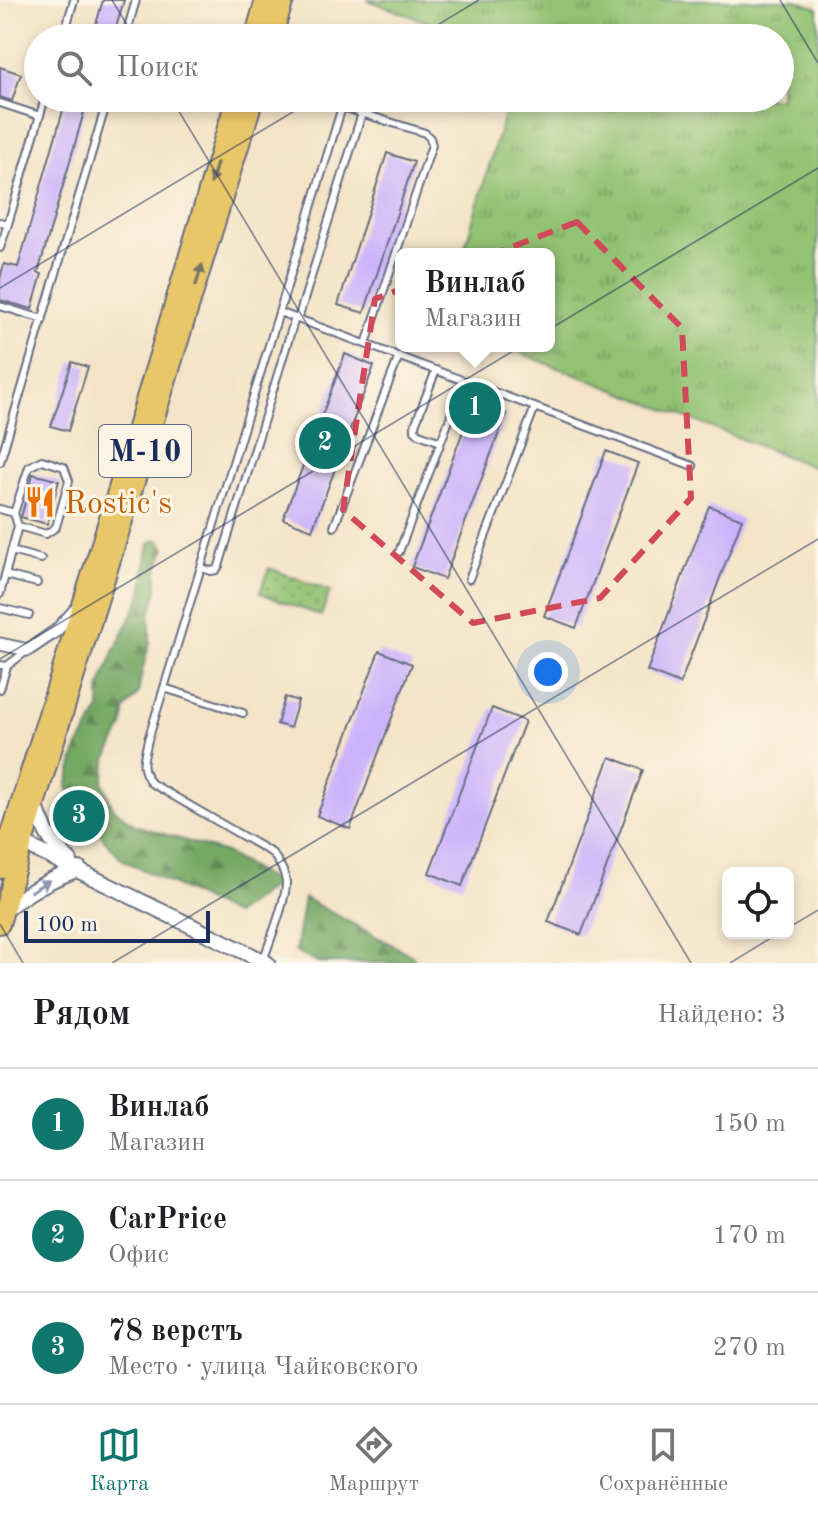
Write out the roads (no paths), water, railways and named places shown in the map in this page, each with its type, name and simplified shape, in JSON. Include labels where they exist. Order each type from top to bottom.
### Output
[{"type":"highway","points":[[258,24],[265,0]]},
{"type":"highway","points":[[276,24],[284,0]]},
{"type":"highway","name":"М-10","points":[[0,869],[232,112]]},
{"type":"highway","name":"М-10","points":[[2,917],[11,837],[35,804],[250,112]]},
{"type":"street","points":[[0,644],[28,650],[56,631],[83,601]]},
{"type":"street","points":[[35,804],[53,845],[79,869]]},
{"type":"street","points":[[11,837],[265,962]]},
{"type":"street","points":[[2,917],[42,884],[79,869]]},
{"type":"lane","points":[[67,24],[74,0]]},
{"type":"lane","points":[[129,24],[136,0]]},
{"type":"lane","points":[[0,103],[24,111]]},
{"type":"lane","points":[[28,112],[40,116]]},
{"type":"lane","points":[[0,248],[41,112]]},
{"type":"lane","points":[[0,462],[104,112]]},
{"type":"lane","points":[[265,962],[284,895],[286,880],[280,863],[272,853],[151,783],[142,766],[340,112]]},
{"type":"lane","points":[[359,112],[425,133],[430,138],[432,145],[398,248]]},
{"type":"lane","points":[[201,568],[211,571],[219,566],[362,113]]},
{"type":"lane","points":[[0,222],[8,224]]},
{"type":"lane","points":[[366,344],[395,257]]},
{"type":"lane","points":[[0,306],[43,319]]},
{"type":"lane","points":[[279,312],[693,466]]},
{"type":"lane","points":[[334,527],[399,356]]},
{"type":"lane","points":[[436,370],[415,430],[441,442]]},
{"type":"lane","points":[[399,552],[464,381]]},
{"type":"lane","points":[[469,579],[535,407]]},
{"type":"lane","points":[[0,594],[18,526],[14,513],[29,467],[42,460],[64,467],[69,481],[56,527],[46,534],[18,526]]},
{"type":"lane","points":[[0,509],[14,513]]},
{"type":"lane","points":[[11,551],[41,559]]},
{"type":"lane","points":[[5,575],[37,583]]},
{"type":"lane","points":[[0,608],[29,615]]},
{"type":"lane","points":[[1,686],[4,665],[28,650]]},
{"type":"lane","points":[[164,688],[243,713]]},
{"type":"place","name":"Винлаб","points":[[475,408]]},
{"type":"place","name":"CarPrice","points":[[325,443]]},
{"type":"place","name":"Rostic's","points":[[40,502]]},
{"type":"place","name":"78 верстъ","points":[[79,816]]}]
